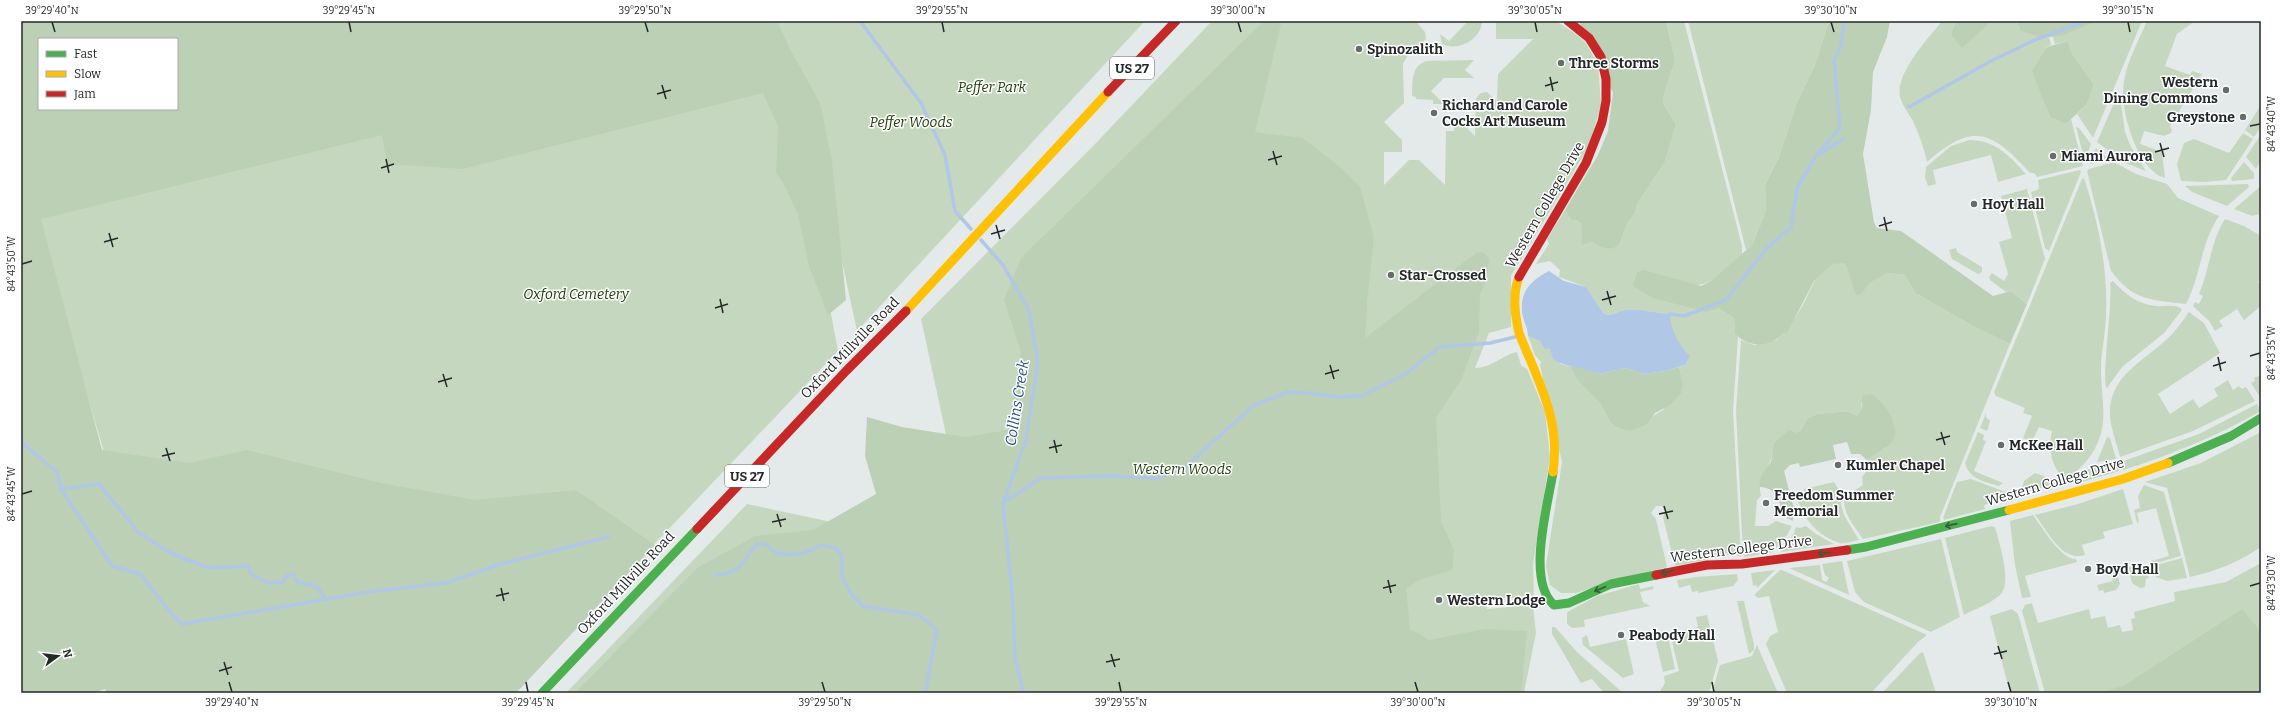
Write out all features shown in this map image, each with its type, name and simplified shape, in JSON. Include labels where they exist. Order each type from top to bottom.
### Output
[{"type":"main road","name":"Oxford Millville Road","points":[[542,693],[679,546],[953,261],[1176,21]]},
{"type":"main road","name":"Western College Drive","points":[[1568,21],[1588,36],[1596,46],[1601,56],[1606,72],[1607,88],[1604,123],[1591,154],[1522,271],[1514,295],[1516,320],[1521,338],[1551,411],[1554,426],[1555,458],[1540,558],[1542,589],[1547,600],[1554,605],[1569,602],[1611,584],[1707,565],[1742,564],[1860,548],[2065,496],[2130,476],[2193,453],[2231,436],[2261,418]]},
{"type":"green space","points":[[21,21],[777,21],[790,49],[820,103],[832,161],[846,300],[828,315],[809,266],[798,215],[785,186],[776,173],[778,127],[763,93],[463,169],[387,164],[382,135],[41,219],[102,450],[189,463],[247,450],[381,483],[475,500],[576,490],[655,545],[516,693],[107,693],[105,689],[93,693],[21,693]]},
{"type":"green space","name":"Oxford Cemetery","points":[[55,21],[1145,21],[857,331],[826,187],[787,81],[838,351],[643,556],[107,462],[32,208],[176,110],[178,110],[178,38]]},
{"type":"green space","name":"Western Woods","points":[[1212,21],[1419,21],[1417,23],[1425,32],[1426,39],[1410,52],[1403,64],[1404,103],[1384,122],[1402,140],[1402,152],[1384,152],[1384,185],[1409,160],[1419,160],[1445,185],[1446,131],[1454,131],[1454,124],[1463,124],[1475,136],[1476,98],[1481,93],[1487,92],[1497,101],[1498,74],[1533,39],[1496,39],[1496,21],[1556,21],[1576,34],[1585,42],[1598,64],[1601,105],[1589,146],[1511,276],[1511,327],[1489,333],[1475,368],[1492,364],[1517,352],[1521,365],[1527,369],[1545,412],[1550,457],[1533,564],[1534,598],[1486,598],[1487,609],[1533,605],[1536,633],[1524,693],[566,693],[747,504],[930,543],[960,499],[921,319],[1095,144]]},
{"type":"green space","name":"Western Woods","points":[[1264,21],[1274,21],[1281,24],[1255,132],[1303,138],[1341,168],[1360,187],[1374,237],[1365,338],[1476,253],[1483,252],[1489,259],[1487,280],[1480,294],[1479,332],[1461,380],[1436,418],[1441,521],[1454,550],[1452,570],[1419,580],[1406,589],[1410,629],[1429,640],[1485,629],[1527,631],[1521,693],[575,693],[697,568],[755,536],[813,530],[876,494],[865,456],[867,417],[902,427],[965,437],[1008,430],[1021,352],[1004,300],[1021,258]]},
{"type":"green space","points":[[1468,21],[1482,21],[1481,27],[1474,38],[1462,45],[1448,46],[1442,44],[1440,34],[1449,41]]},
{"type":"green space","points":[[1579,21],[1666,21],[1675,60],[1663,98],[1664,105],[1676,124],[1665,162],[1637,204],[1635,213],[1626,226],[1619,246],[1608,249],[1592,242],[1582,246],[1581,224],[1577,220],[1571,220],[1565,210],[1598,155],[1608,131],[1613,93]]},
{"type":"green space","points":[[1666,21],[1684,21],[1742,246],[1742,254],[1719,275],[1707,283],[1693,285],[1718,308],[1734,318],[1735,334],[1738,337],[1733,411],[1741,557],[1734,554],[1675,566],[1663,517],[1665,511],[1662,506],[1656,506],[1651,513],[1656,519],[1667,567],[1576,593],[1561,593],[1550,585],[1546,566],[1562,462],[1540,365],[1541,362],[1535,355],[1528,336],[1540,341],[1545,348],[1550,348],[1561,364],[1570,366],[1577,380],[1600,403],[1610,422],[1618,428],[1629,431],[1663,410],[1683,383],[1679,367],[1685,365],[1669,314],[1641,310],[1625,310],[1613,314],[1604,314],[1586,287],[1559,277],[1560,270],[1550,261],[1536,264],[1549,244],[1547,239],[1565,210],[1571,220],[1577,220],[1581,224],[1583,246],[1592,242],[1604,248],[1619,246],[1626,226],[1635,213],[1637,204],[1665,162],[1676,124],[1664,105],[1663,98],[1675,60]]},
{"type":"green space","points":[[1688,21],[1829,21],[1815,65],[1797,102],[1779,157],[1765,185],[1766,211],[1752,245],[1746,250]]},
{"type":"green space","points":[[1829,21],[1890,21],[1887,37],[1873,72],[1871,110],[1863,154],[1874,222],[1877,228],[1901,231],[1993,296],[2011,291],[2027,304],[2010,344],[1973,326],[1915,293],[1905,275],[1888,273],[1870,283],[1861,294],[1857,295],[1844,263],[1832,264],[1814,281],[1787,333],[1783,333],[1778,338],[1766,344],[1753,344],[1741,339],[1735,334],[1734,318],[1718,308],[1707,312],[1653,298],[1633,286],[1637,272],[1644,270],[1701,286],[1711,281],[1752,245],[1766,211],[1765,185],[1779,157],[1797,102],[1815,65]]},
{"type":"green space","points":[[1942,21],[1956,21],[1951,34],[1979,31],[1991,21],[2017,21],[2020,31],[2041,38],[2049,37],[2051,45],[2046,47],[2043,98],[2050,117],[2066,124],[2071,119],[2083,166],[2037,177],[2034,173],[2030,173],[2004,148],[1992,140],[1981,136],[1970,137],[1957,141],[1943,149],[1927,162],[1923,146],[1913,121],[1901,100],[1900,88],[1902,78],[1907,67]]},
{"type":"green space","points":[[1956,21],[1991,21],[1962,48],[1951,34]]},
{"type":"green space","points":[[2017,21],[2097,21],[2061,36],[2041,38],[2020,31]]},
{"type":"green space","points":[[2097,21],[2142,21],[2093,138],[2077,114],[2087,104],[2094,85],[2071,52],[2068,41],[2055,44],[2053,37]]},
{"type":"green space","points":[[2147,21],[2195,21],[2177,34],[2165,66],[2190,75],[2192,71],[2202,74],[2170,126],[2172,130],[2171,133],[2164,136],[2144,131],[2140,144],[2162,152],[2165,178],[2155,173],[2138,151],[2127,121],[2124,106],[2124,81],[2130,58]]},
{"type":"green space","points":[[2068,41],[2071,52],[2094,85],[2087,104],[2066,124],[2050,117],[2032,71],[2047,47]]},
{"type":"green space","points":[[1474,60],[1465,70],[1474,78],[1444,78],[1431,91],[1444,104],[1433,104],[1433,100],[1416,99],[1416,97],[1412,96],[1413,76],[1415,71],[1417,67],[1426,61]]},
{"type":"green space","points":[[2117,96],[2120,97],[2125,132],[2131,147],[2146,171],[2125,163],[2097,142]]},
{"type":"green space","points":[[2261,105],[2261,127],[2254,137],[2245,130]]},
{"type":"green space","points":[[2076,127],[2079,128],[2091,144],[2086,158],[2084,158]]},
{"type":"green space","points":[[2243,133],[2253,139],[2226,180],[2204,182],[2181,181],[2177,164],[2184,143],[2194,139],[2229,153]]},
{"type":"green space","points":[[2261,134],[2261,160],[2256,169],[2246,157]]},
{"type":"green space","points":[[1969,140],[1987,143],[2001,150],[2008,155],[2026,174],[1998,182],[1991,155],[1933,170],[1936,184],[1928,186],[1925,177],[1926,167],[1951,146]]},
{"type":"green space","points":[[2096,148],[2108,159],[2090,164],[2090,161]]},
{"type":"green space","points":[[2114,162],[2136,174],[2167,184],[2178,198],[2219,216],[2208,237],[2195,282],[2186,304],[2153,300],[2135,294],[2119,281],[2111,271],[2087,171],[2089,169]]},
{"type":"green space","points":[[2244,162],[2254,173],[2254,179],[2232,181],[2231,178]]},
{"type":"green space","points":[[2080,170],[2081,172],[2049,251],[2045,248],[2031,192],[2039,189],[2038,180]]},
{"type":"green space","points":[[2084,178],[2094,211],[2104,262],[2106,320],[2101,370],[2103,424],[2098,442],[2092,454],[2080,469],[2064,480],[2053,463],[2050,445],[2052,431],[2039,427],[2032,441],[2023,438],[2032,416],[2023,413],[2025,408],[1996,396],[1994,392],[2082,179]]},
{"type":"green space","points":[[2248,184],[2249,187],[2227,206],[2192,192],[2185,186]]},
{"type":"green space","points":[[2261,186],[2259,214],[2252,216],[2234,209]]},
{"type":"green space","points":[[2027,189],[2045,259],[2027,304],[2011,291],[2006,292],[1990,280],[1989,277],[1992,273],[2004,281],[2008,274],[1999,242],[2012,238],[2001,196]]},
{"type":"green space","points":[[2225,219],[2244,226],[2261,236],[2261,280],[2258,282],[2261,286],[2261,306],[2244,320],[2237,309],[2219,321],[2223,326],[2215,331],[2209,321],[2193,306],[2195,302],[2199,304],[2203,296],[2199,294],[2206,275],[2216,237]]},
{"type":"green space","points":[[1956,248],[1957,252],[1982,267],[1982,272],[1978,274],[1952,259],[1949,250]]},
{"type":"green space","points":[[1838,262],[1844,263],[1853,280],[1865,289],[1870,283],[1888,273],[1905,275],[1915,293],[1973,326],[2010,344],[1940,517],[1940,522],[1863,539],[1853,524],[1845,509],[1844,497],[1863,485],[1862,477],[1868,469],[1867,460],[1873,454],[1886,448],[1861,402],[1862,409],[1857,417],[1846,411],[1817,414],[1808,418],[1800,431],[1772,453],[1769,465],[1760,482],[1761,496],[1757,500],[1755,526],[1768,526],[1776,521],[1792,526],[1787,535],[1773,552],[1745,557],[1743,554],[1736,410],[1741,340],[1754,345],[1777,340],[1798,314],[1819,275],[1824,269]]},
{"type":"green space","points":[[2113,281],[2137,301],[2156,306],[2174,306],[2182,310],[2164,333],[2122,367],[2107,388],[2105,370],[2110,307],[2110,283]]},
{"type":"green space","points":[[2189,312],[2204,323],[2220,353],[2158,394],[2170,414],[2193,399],[2199,408],[2218,396],[2214,389],[2228,380],[2233,390],[2239,386],[2242,389],[2246,387],[2255,401],[2193,431],[2120,457],[2110,416],[2111,402],[2115,391],[2128,372],[2169,337]]},
{"type":"green space","points":[[1570,366],[1586,368],[1599,374],[1626,368],[1644,374],[1679,367],[1683,383],[1681,393],[1670,405],[1655,413],[1646,425],[1629,431],[1618,428],[1610,422],[1600,403],[1577,380]]},
{"type":"green space","points":[[2261,375],[2260,397],[2251,383],[2255,381],[2254,378]]},
{"type":"green space","points":[[1872,394],[1888,412],[1895,427],[1895,435],[1892,442],[1867,460],[1860,454],[1851,454],[1847,442],[1833,445],[1836,459],[1800,467],[1799,463],[1790,465],[1784,471],[1794,509],[1793,521],[1778,514],[1781,508],[1774,493],[1768,488],[1759,487],[1761,476],[1771,462],[1774,443],[1789,430],[1796,433],[1800,431],[1808,418],[1817,414],[1846,411],[1857,416],[1862,409],[1863,395]]},
{"type":"green space","points":[[2257,404],[2261,411],[2228,429],[2159,458],[2123,470],[2121,462],[2199,434]]},
{"type":"green space","points":[[1986,413],[1986,417],[1990,421],[1987,431],[1980,428]]},
{"type":"green space","points":[[1978,432],[1984,435],[1983,440],[1986,441],[1974,471],[2003,483],[1999,486],[1978,479],[1970,473],[1965,463]]},
{"type":"green space","points":[[2261,432],[2261,547],[2227,565],[2190,577],[2167,488],[2145,482],[2201,463]]},
{"type":"green space","points":[[2107,437],[2110,438],[2116,459],[2097,462]]},
{"type":"green space","points":[[2117,463],[2119,471],[2079,483],[2078,479],[2089,469]]},
{"type":"green space","points":[[2035,473],[2044,476],[2051,485],[2020,494],[2024,481]]},
{"type":"green space","points":[[1971,479],[2008,493],[2005,499],[1984,505],[1985,509],[1944,520],[1943,518],[1957,482]]},
{"type":"green space","points":[[1834,482],[1841,493],[1841,505],[1844,515],[1859,540],[1840,543],[1824,536],[1807,519],[1799,504],[1797,496],[1804,494],[1804,489]]},
{"type":"green space","points":[[2144,485],[2164,492],[2181,556],[2152,564],[2151,561],[2169,556],[2156,508],[2137,513],[2139,522],[2137,523],[2134,510],[2140,508],[2138,496]]},
{"type":"green space","points":[[2123,489],[2133,524],[2103,532],[2105,538],[2082,545],[2085,555],[2076,556],[2062,550],[2050,537],[2035,515],[2078,504]]},
{"type":"green space","points":[[2033,515],[2058,549],[2070,558],[2076,559],[2077,562],[2025,576],[2031,597],[2022,598],[2015,565],[2010,521]]},
{"type":"green space","points":[[1806,526],[1816,534],[1834,544],[1781,552],[1794,533],[1796,527],[1800,528]]},
{"type":"green space","points":[[1991,526],[1995,527],[2002,552],[2005,573],[2004,590],[1992,601],[1964,615],[1945,538]]},
{"type":"green space","points":[[1941,539],[1960,617],[1931,632],[1864,602],[1855,592],[1847,561]]},
{"type":"green space","points":[[2182,558],[2187,578],[2167,581],[2156,577],[2153,566]]},
{"type":"green space","points":[[1842,561],[1849,595],[1789,568],[1820,565],[1822,580],[1826,582],[1829,578],[1825,575],[1822,564]]},
{"type":"green space","points":[[2261,563],[2261,693],[2045,693],[2022,611],[2025,605],[2032,603],[2038,623],[2089,609],[2091,619],[2105,616],[2108,628],[2120,625],[2122,632],[2133,630],[2131,619],[2135,618],[2134,612],[2175,601],[2174,592],[2226,582]]},
{"type":"green space","points":[[2136,565],[2137,570],[2146,568],[2149,578],[2146,579],[2145,587],[2140,588],[2132,583],[2129,571],[2117,573],[2120,584],[2116,590],[2104,593],[2103,590],[2099,591],[2097,585],[2113,581],[2110,572]]},
{"type":"green space","points":[[1775,570],[1757,588],[1756,585],[1753,586],[1751,573]]},
{"type":"green space","points":[[1780,570],[1927,635],[1918,642],[1871,693],[1787,693],[1766,644],[1770,636],[1778,632],[1769,596],[1758,598],[1754,595]]},
{"type":"green space","points":[[1737,574],[1738,580],[1733,586],[1698,593],[1698,591],[1692,592],[1690,585],[1679,588],[1677,580],[1696,577]]},
{"type":"green space","points":[[1639,584],[1640,589],[1653,586],[1654,589],[1640,592],[1643,602],[1650,606],[1584,620],[1585,627],[1572,628],[1567,624],[1567,613],[1569,611],[1597,596]]},
{"type":"green space","points":[[1737,601],[1744,601],[1754,645],[1754,650],[1749,654]]},
{"type":"green space","points":[[2012,609],[2018,614],[2040,693],[2010,693],[1990,616]]},
{"type":"green space","points":[[2242,609],[2261,632],[2261,693],[2100,693],[2125,685]]},
{"type":"green space","points":[[1707,615],[1718,661],[1709,693],[1659,693],[1665,683],[1664,676],[1679,671],[1670,633],[1698,627],[1696,617]]},
{"type":"green space","points":[[1552,627],[1555,627],[1577,652],[1623,693],[1604,693],[1592,679],[1581,683],[1552,634]]},
{"type":"green space","points":[[1667,631],[1675,669],[1663,672],[1654,634]]},
{"type":"green space","points":[[1587,635],[1590,647],[1626,639],[1634,674],[1623,678],[1583,645],[1582,638]]},
{"type":"green space","points":[[1757,645],[1778,693],[1712,693],[1720,665],[1752,656]]},
{"type":"green space","points":[[1923,652],[1936,693],[1882,693],[1920,653]]},
{"type":"water","points":[[1549,271],[1564,281],[1586,287],[1604,314],[1613,314],[1625,310],[1641,310],[1670,314],[1676,337],[1690,356],[1685,365],[1665,371],[1644,374],[1626,368],[1599,374],[1564,364],[1553,359],[1550,348],[1545,349],[1540,341],[1528,336],[1522,312],[1523,298],[1528,287],[1537,278]]},
{"type":"waterway","name":"Collins Creek","points":[[860,21],[921,103],[945,155],[955,211],[971,229]]},
{"type":"waterway","points":[[1670,314],[1684,316],[1726,300],[1766,249],[1791,227],[1797,188],[1817,154],[1840,128],[1834,60],[1841,46],[1844,21]]},
{"type":"waterway","points":[[1909,107],[1991,61],[2037,39],[2086,21]]},
{"type":"waterway","points":[[1821,153],[1844,139]]},
{"type":"waterway","name":"Collins Creek","points":[[981,240],[1003,265],[1029,310],[1038,362],[1026,440],[1003,503],[1013,603],[1015,658],[1024,693]]},
{"type":"waterway","points":[[1003,503],[1041,478],[1105,476],[1157,478],[1184,468],[1254,405],[1288,392],[1337,397],[1361,396],[1407,373],[1439,347],[1490,343],[1515,337]]},
{"type":"waterway","points":[[21,442],[57,472],[61,489],[112,566],[140,574],[166,607],[182,624],[368,592],[445,583],[501,564],[608,537]]},
{"type":"waterway","points":[[61,489],[99,484],[138,532],[172,554],[209,568],[248,566],[251,574],[268,583],[283,582],[287,576],[294,574],[297,582],[317,587],[325,599]]},
{"type":"waterway","points":[[716,575],[725,574],[736,569],[756,545],[765,544],[773,551],[790,555],[807,552],[821,545],[836,548],[842,557],[842,577],[851,594],[863,606],[919,615],[937,630],[925,693]]},
{"type":"traffic: fast","points":[[2168,463],[2231,436],[2261,418]]},
{"type":"traffic: fast","points":[[1553,472],[1541,542],[1540,561],[1541,579],[1546,594],[1554,605],[1569,603],[1611,584],[1656,575]]},
{"type":"traffic: fast","points":[[1847,550],[1866,547],[2009,510]]},
{"type":"traffic: fast","points":[[542,693],[697,529]]},
{"type":"traffic: slow","points":[[906,311],[1108,92]]},
{"type":"traffic: slow","points":[[1519,277],[1515,291],[1516,319],[1519,333],[1540,384],[1551,417],[1555,453],[1553,472]]},
{"type":"traffic: slow","points":[[2009,510],[2123,479],[2168,463]]},
{"type":"traffic: jam","points":[[1108,92],[1176,21]]},
{"type":"traffic: jam","points":[[1519,277],[1586,163],[1602,122],[1606,101],[1606,79],[1601,57],[1589,38],[1568,21]]},
{"type":"traffic: jam","points":[[697,529],[846,371],[906,311]]},
{"type":"traffic: jam","points":[[1656,575],[1707,565],[1742,564],[1847,550]]},
{"type":"place","name":"Spinozalith","points":[[1359,49]]},
{"type":"place","name":"Three Storms","points":[[1561,63]]},
{"type":"place","name":"Western Dining Commons","points":[[2226,90]]},
{"type":"place","name":"Richard and Carole Cocks Art Museum","points":[[1434,113]]},
{"type":"place","name":"Greystone","points":[[2243,117]]},
{"type":"place","name":"Miami Aurora","points":[[2053,156]]},
{"type":"place","name":"Hoyt Hall","points":[[1974,204]]},
{"type":"place","name":"Star-Crossed","points":[[1391,275]]},
{"type":"place","name":"McKee Hall","points":[[2001,445]]},
{"type":"place","name":"Kumler Chapel","points":[[1838,465]]},
{"type":"place","name":"Freedom Summer Memorial","points":[[1766,503]]},
{"type":"place","name":"Boyd Hall","points":[[2088,569]]},
{"type":"place","name":"Western Lodge","points":[[1439,600]]},
{"type":"place","name":"Peabody Hall","points":[[1621,635]]},
{"type":"park label","name":"Peffer Park","points":[[992,87]]},
{"type":"park label","name":"Peffer Woods","points":[[911,122]]}]
